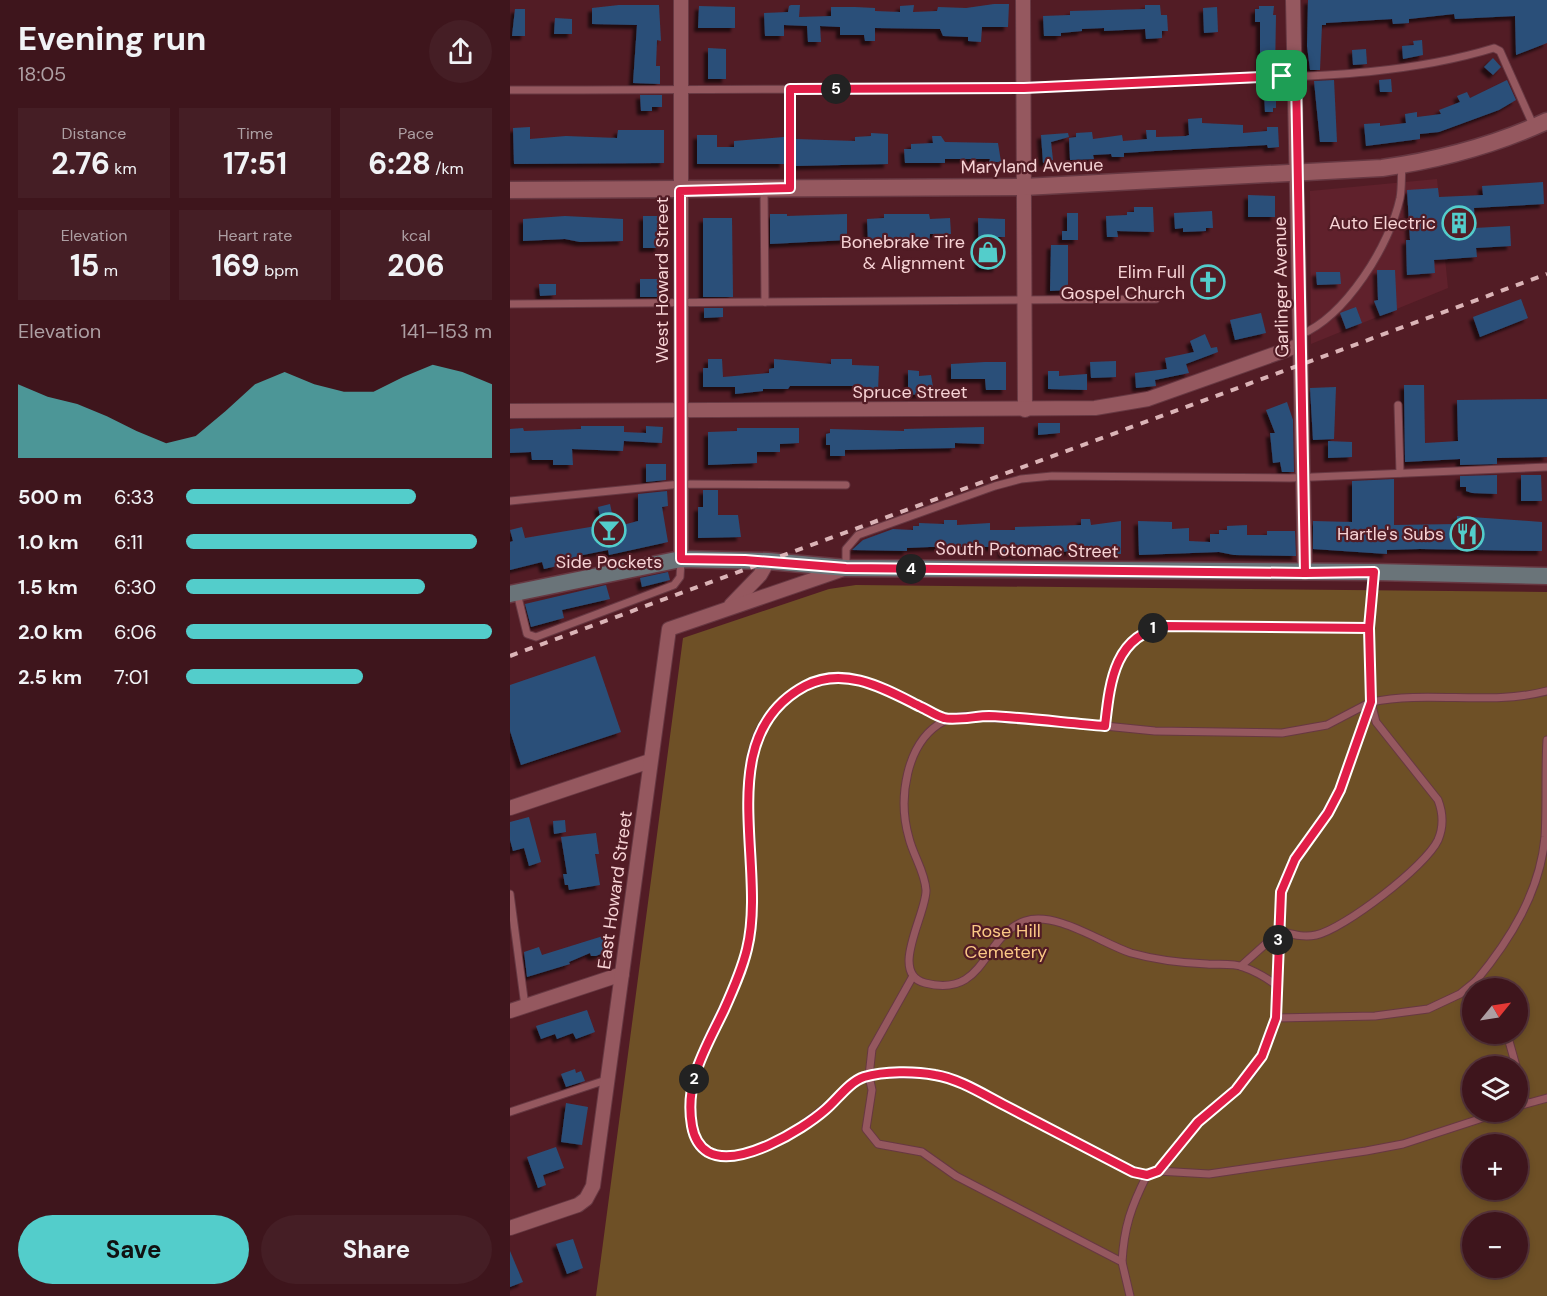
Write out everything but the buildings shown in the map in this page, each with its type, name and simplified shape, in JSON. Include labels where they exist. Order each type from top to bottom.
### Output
[{"type":"main road","name":"South Potomac Street","points":[[514,593],[681,559],[768,561],[846,568],[1374,572],[1547,576]]},
{"type":"street","name":"West Howard Street","points":[[681,0],[681,559]]},
{"type":"street","points":[[1023,0],[1025,410]]},
{"type":"street","name":"Garlinger Avenue","points":[[1293,0],[1305,573]]},
{"type":"street","name":"Maryland Avenue","points":[[510,190],[680,191],[764,187],[1024,187],[1298,173],[1402,165],[1469,150],[1543,127]]},
{"type":"street","name":"Spruce Street","points":[[510,411],[1095,408],[1130,404],[1176,390],[1300,340]]},
{"type":"street","name":"East Howard Street","points":[[729,607],[760,574],[768,561]]},
{"type":"street","name":"East Howard Street","points":[[510,1228],[570,1209],[586,1199],[593,1186],[669,629],[846,568]]},
{"type":"street","points":[[510,808],[650,761]]},
{"type":"street","points":[[510,1011],[622,974]]},
{"type":"lane","points":[[510,90],[1024,88],[1296,76],[1411,68],[1453,60],[1494,48],[1500,51],[1543,127]]},
{"type":"lane","points":[[790,89],[790,188]]},
{"type":"lane","points":[[1300,340],[1317,327],[1359,285],[1389,231],[1400,197],[1402,165]]},
{"type":"lane","points":[[764,187],[765,302]]},
{"type":"lane","points":[[510,304],[1025,302],[1156,299]]},
{"type":"lane","points":[[1398,405],[1400,473]]},
{"type":"lane","points":[[846,568],[846,549],[858,535],[1021,479],[1052,476],[1302,477],[1547,467]]},
{"type":"lane","points":[[510,501],[681,484],[846,485]]},
{"type":"lane","points":[[514,593],[527,634],[536,636],[674,585],[680,577],[681,559]]},
{"type":"lane","points":[[1280,931],[1306,937],[1335,928],[1413,870],[1437,840],[1442,825],[1442,811],[1438,800],[1376,722],[1371,702],[1369,628],[1374,572]]},
{"type":"lane","points":[[1105,726],[1114,673],[1134,639],[1149,629],[1166,626],[1369,628]]},
{"type":"lane","points":[[1469,1122],[1402,1143],[1366,1151],[1209,1174],[1158,1171],[1147,1175],[1133,1172],[966,1085],[936,1075],[860,1078],[803,1126],[748,1153],[731,1157],[719,1157],[698,1144],[690,1111],[696,1068],[723,1011],[747,948],[753,914],[750,770],[753,745],[770,713],[808,685],[834,677],[854,678],[946,719],[993,716],[1155,731],[1282,733],[1327,725],[1371,702],[1395,697],[1428,695],[1508,698],[1547,691]]},
{"type":"lane","points":[[1158,1171],[1198,1122],[1252,1072],[1262,1056],[1276,1018],[1275,984],[1281,892],[1286,877],[1340,790],[1371,702]]},
{"type":"lane","points":[[946,719],[923,742],[913,759],[903,798],[904,818],[926,885],[927,899],[909,948],[909,963],[913,976],[921,983],[934,986],[963,982],[974,975],[1011,929],[1039,918],[1055,921],[1131,952],[1163,960],[1241,966],[1275,984]]},
{"type":"lane","points":[[1478,978],[1510,936],[1537,876],[1545,838],[1547,740]]},
{"type":"lane","points":[[510,894],[512,925],[525,1006]]},
{"type":"lane","points":[[1241,966],[1280,931]]},
{"type":"lane","points":[[913,976],[872,1049],[869,1076],[872,1090],[866,1129],[878,1144],[922,1152],[956,1176],[1122,1262]]},
{"type":"lane","points":[[1276,1018],[1375,1016],[1428,1009],[1452,999],[1462,992]]},
{"type":"lane","points":[[510,1112],[606,1080]]},
{"type":"lane","points":[[1528,1103],[1547,1098]]},
{"type":"lane","points":[[1130,1296],[1122,1262],[1123,1238],[1129,1210],[1147,1175]]},
{"type":"shaded area","points":[[1437,179],[1448,288],[1311,344],[1310,191]]},
{"type":"green space","name":"Rose Hill Cemetery","points":[[856,585],[1547,592],[1547,1296],[596,1296],[683,638],[829,589]]},
{"type":"railway","points":[[510,656],[1547,274]]},
{"type":"place","name":"Auto Electric","points":[[1459,223]]},
{"type":"place","name":"Bonebrake Tire & Alignment","points":[[988,252]]},
{"type":"place","name":"Elim Full Gospel Church","points":[[1208,282]]},
{"type":"place","name":"Side Pockets","points":[[609,530]]},
{"type":"place","name":"Hartle's Subs","points":[[1467,534]]},
{"type":"route","points":[[1282,76],[1024,88],[790,89],[790,188],[680,191],[681,559],[768,561],[846,568],[1305,573],[1374,572],[1369,628],[1371,702],[1340,790],[1328,813],[1295,859],[1281,892],[1275,984],[1276,1018],[1270,1037],[1252,1072],[1236,1090],[1198,1122],[1158,1171],[1147,1175],[1133,1172],[966,1085],[936,1075],[890,1074],[860,1078],[824,1111],[776,1141],[748,1153],[731,1157],[719,1157],[706,1151],[698,1144],[693,1131],[690,1111],[691,1094],[696,1068],[705,1044],[737,979],[747,948],[753,914],[749,799],[753,745],[770,713],[789,697],[808,685],[834,677],[854,678],[897,695],[946,719],[993,716],[1105,726],[1114,673],[1122,655],[1134,639],[1149,629],[1166,626],[1369,628],[1374,572],[1305,573],[1296,76],[1282,76]]}]
